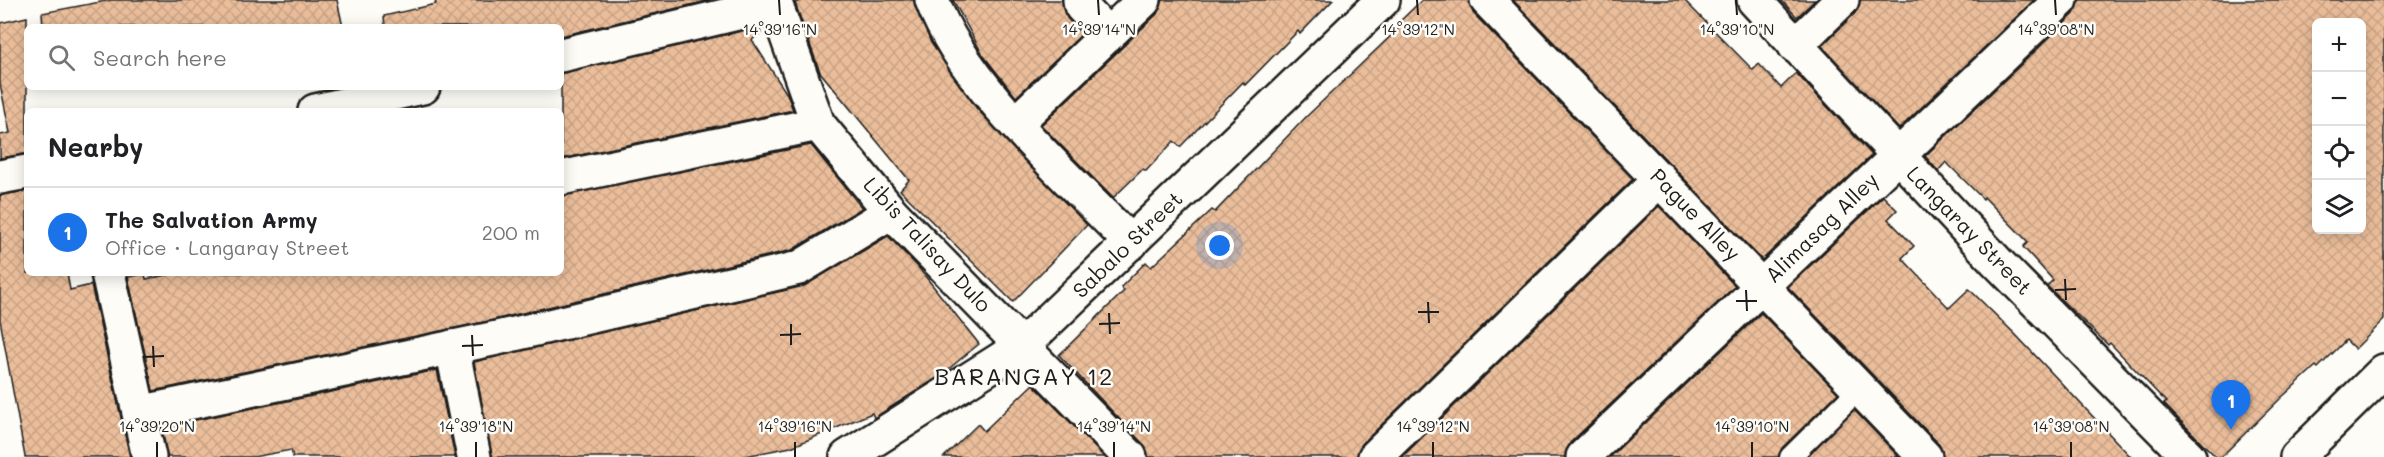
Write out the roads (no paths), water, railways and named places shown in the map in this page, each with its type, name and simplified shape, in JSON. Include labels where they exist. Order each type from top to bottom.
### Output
[{"type":"street","points":[[932,0],[942,28],[958,53],[1016,123],[1131,243]]},
{"type":"street","points":[[1080,0],[1081,6],[1108,35]]},
{"type":"street","points":[[1016,123],[1144,0]]},
{"type":"street","name":"Sabalo Street","points":[[847,457],[1022,346],[1383,0]]},
{"type":"street","name":"Pague Alley","points":[[1487,0],[1763,285],[1925,457]]},
{"type":"street","name":"Langaray Street","points":[[1754,0],[1897,156],[2189,457]]},
{"type":"street","points":[[1795,46],[1842,0]]},
{"type":"street","name":"Alimasag Alley","points":[[1582,457],[2061,0]]},
{"type":"street","points":[[564,54],[775,2]]},
{"type":"street","name":"Libis Talisay Dulo","points":[[775,2],[818,124],[891,212],[1130,457]]},
{"type":"street","points":[[328,108],[410,90]]},
{"type":"street","points":[[564,177],[818,124]]},
{"type":"street","points":[[0,177],[24,173]]},
{"type":"street","points":[[1375,457],[1660,179]]},
{"type":"street","points":[[139,413],[452,347],[799,268],[891,212]]},
{"type":"street","points":[[111,276],[149,457]]},
{"type":"street","points":[[452,347],[474,457]]},
{"type":"street","points":[[2297,457],[2384,371]]},
{"type":"lane","points":[[1790,457],[1860,388]]},
{"type":"place","name":"The Salvation Army","points":[[2231,430]]},
{"type":"district","name":"BARANGAY 12","points":[[1024,377]]}]
